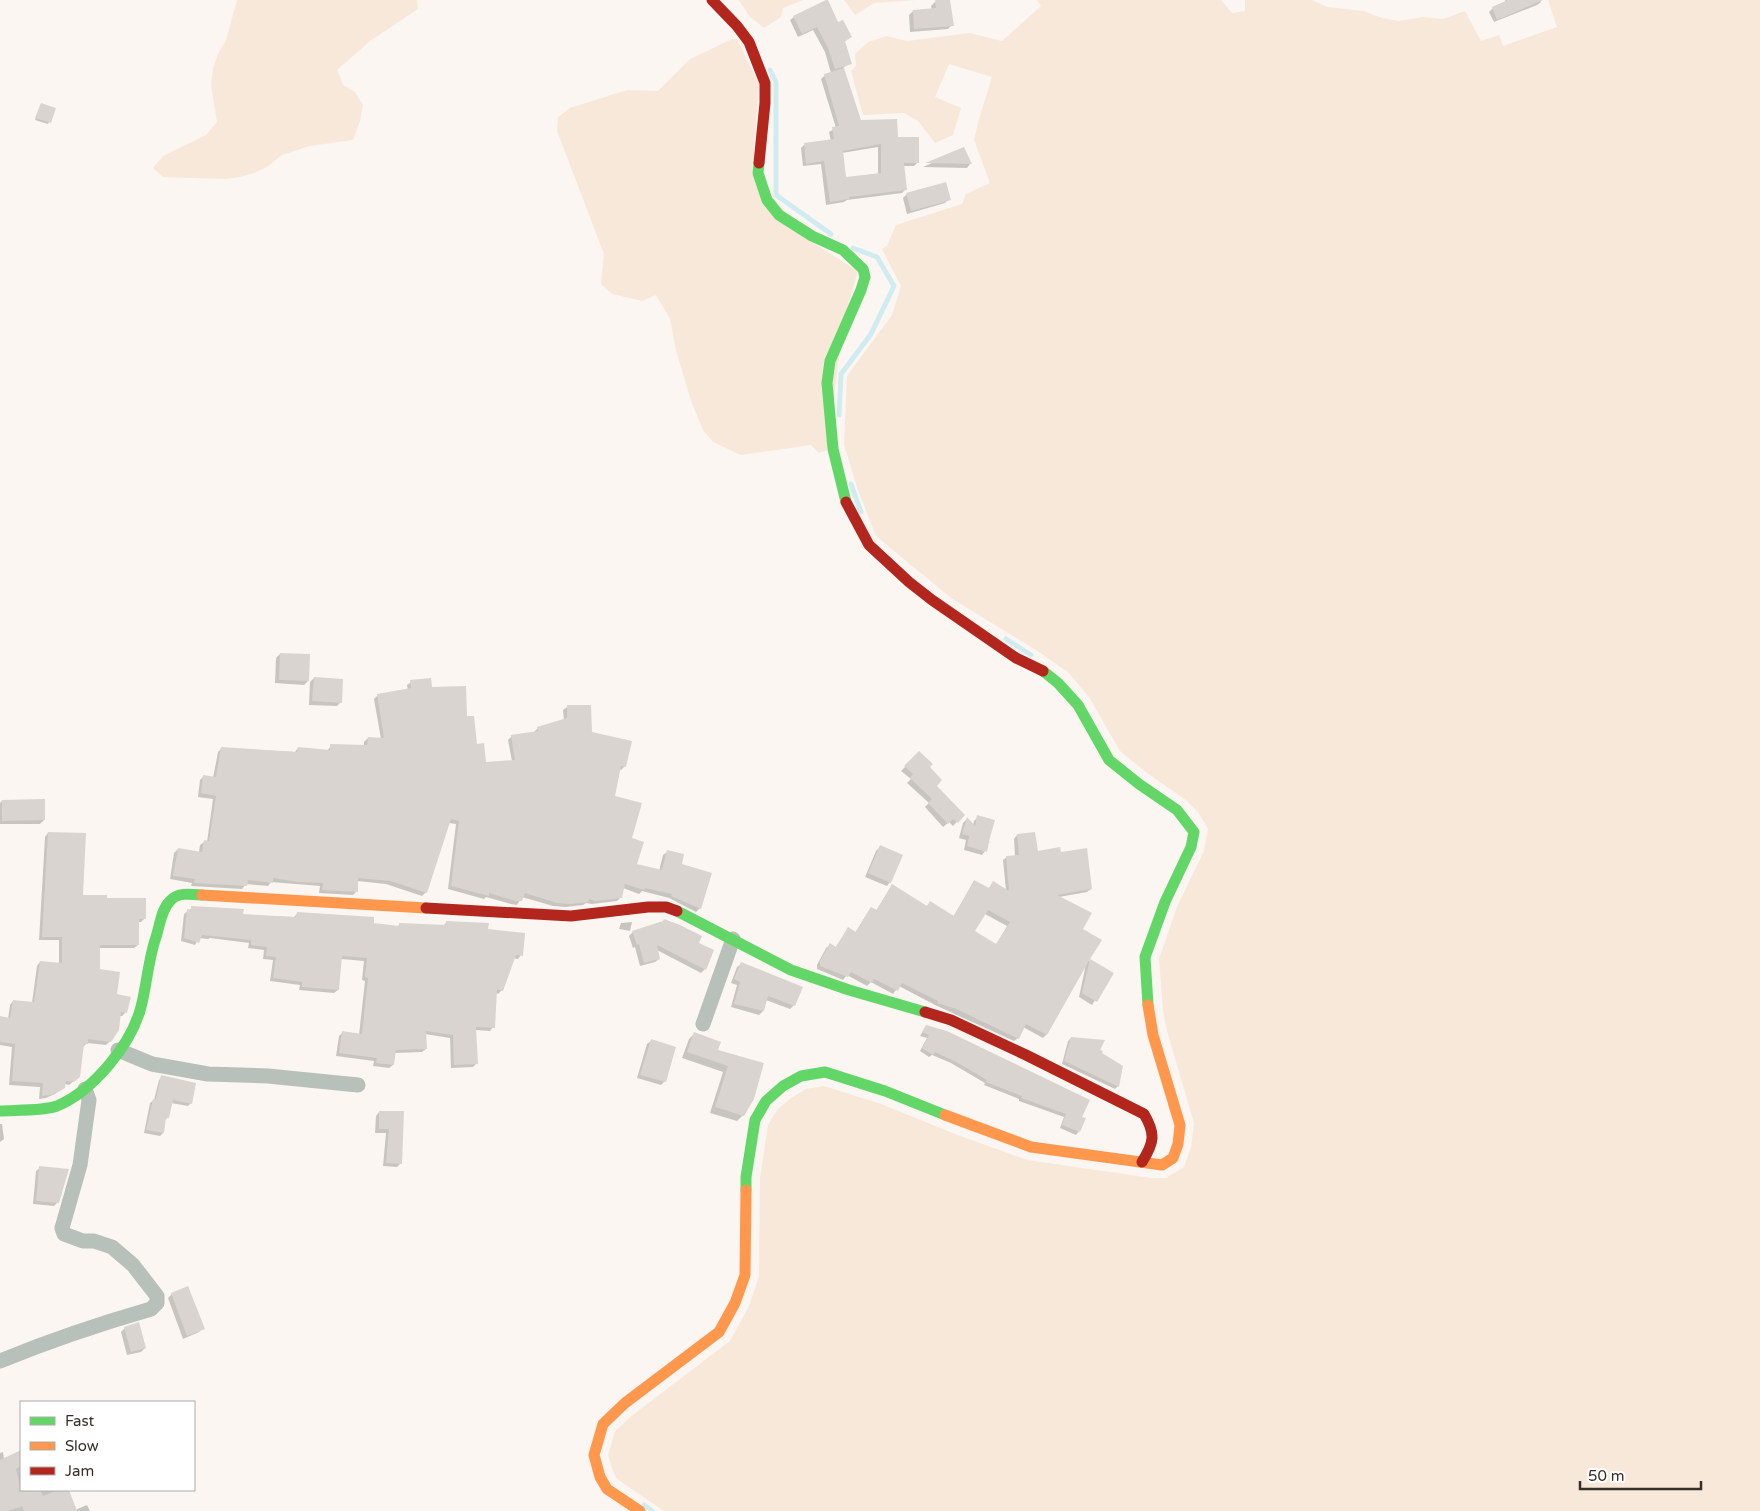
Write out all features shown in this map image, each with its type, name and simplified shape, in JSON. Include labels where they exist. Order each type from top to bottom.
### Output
[{"type":"street","points":[[640,1511],[607,1489],[600,1477],[594,1455],[603,1424],[625,1403],[719,1332],[735,1303],[745,1275],[746,1177],[755,1120],[766,1101],[783,1086],[801,1076],[825,1072],[886,1091],[1031,1147],[1162,1164],[1173,1158],[1178,1144],[1180,1125],[1153,1034],[1149,1013],[1145,957],[1165,902],[1191,847],[1194,832],[1177,810],[1139,784],[1109,760],[1078,705],[1058,682],[1043,671],[1016,658],[932,600],[869,546],[846,504],[833,449],[827,383],[830,361],[861,290],[865,277],[863,268],[843,250],[812,236],[788,222],[767,200],[758,173],[765,83],[749,42],[738,26],[712,0]]},
{"type":"street","points":[[0,1111],[54,1107],[62,1104],[85,1089],[118,1050],[135,1023],[144,995],[150,955],[166,906],[178,895],[195,894],[571,916],[609,913],[632,908],[666,907],[685,914],[791,970],[820,981],[951,1020],[1144,1114],[1153,1126],[1154,1140],[1142,1162]]},
{"type":"street","points":[[703,1024],[733,939]]},
{"type":"street","points":[[118,1050],[152,1064],[208,1074],[268,1076],[358,1085]]},
{"type":"street","points":[[0,1361],[66,1335],[151,1308],[157,1304],[157,1296],[133,1265],[112,1246],[71,1238],[64,1234],[62,1228],[80,1165],[89,1100],[85,1089]]},
{"type":"shaded area","points":[[237,0],[417,0],[418,9],[370,41],[337,70],[343,85],[355,92],[363,105],[360,121],[353,140],[310,146],[282,155],[267,167],[240,177],[225,179],[163,177],[153,168],[163,156],[206,135],[217,122],[211,85],[213,68],[226,40]]},
{"type":"shaded area","points":[[739,0],[803,0],[783,8],[781,17],[764,28],[749,16]]},
{"type":"shaded area","points":[[844,0],[916,0],[874,3],[855,15]]},
{"type":"shaded area","points":[[1037,0],[1221,0],[1232,13],[1245,11],[1245,0],[1312,0],[1327,7],[1363,11],[1382,18],[1399,21],[1423,17],[1443,19],[1465,11],[1481,41],[1499,35],[1503,46],[1557,27],[1548,0],[1760,0],[1760,1511],[664,1511],[617,1479],[613,1471],[608,1455],[615,1431],[634,1414],[730,1341],[748,1308],[759,1277],[760,1178],[768,1125],[777,1110],[791,1098],[806,1089],[824,1086],[881,1104],[955,1134],[1027,1160],[1151,1178],[1166,1178],[1184,1167],[1191,1147],[1194,1123],[1167,1031],[1163,1011],[1159,959],[1177,907],[1204,851],[1208,829],[1198,812],[1186,800],[1147,773],[1120,751],[1089,697],[1068,672],[951,598],[876,536],[858,490],[844,445],[847,376],[892,315],[901,286],[882,249],[887,246],[896,225],[962,204],[966,194],[990,183],[974,140],[992,77],[949,64],[935,97],[961,108],[953,135],[935,143],[918,121],[904,113],[863,115],[851,71],[856,66],[855,54],[868,42],[887,36],[907,41],[970,33],[1002,41],[1041,6]]},
{"type":"shaded area","points":[[732,39],[737,39],[759,84],[752,174],[810,241],[858,271],[844,318],[827,450],[819,453],[811,445],[741,455],[713,442],[703,430],[691,401],[676,350],[670,319],[656,295],[642,301],[612,294],[601,284],[604,254],[557,131],[558,117],[570,108],[627,90],[658,91],[690,59]]},
{"type":"building","points":[[828,0],[838,22],[843,20],[852,37],[845,41],[852,64],[835,69],[828,48],[817,27],[802,34],[793,16]]},
{"type":"building","points":[[935,0],[950,0],[954,26],[914,29],[913,10],[936,8]]},
{"type":"building","points":[[1508,0],[1543,0],[1497,20],[1492,7]]},
{"type":"building","points":[[844,68],[861,120],[897,119],[898,137],[919,137],[919,163],[904,163],[907,190],[849,197],[849,199],[830,202],[824,161],[806,164],[804,143],[834,139],[832,127],[839,126],[824,74]],"holes":[[[881,144],[881,173],[846,177],[843,151]]]},
{"type":"building","points":[[41,103],[56,108],[51,123],[35,118]]},
{"type":"building","points":[[964,147],[972,164],[925,163]]},
{"type":"building","points":[[946,182],[951,200],[911,211],[906,193]]},
{"type":"building","points":[[280,653],[310,654],[309,681],[279,680]]},
{"type":"building","points":[[314,677],[343,679],[342,703],[312,701]]},
{"type":"building","points":[[431,678],[432,687],[466,686],[467,716],[474,716],[477,744],[484,743],[486,762],[515,760],[511,735],[538,731],[537,727],[567,718],[567,705],[591,705],[592,732],[632,741],[626,767],[621,766],[615,796],[642,803],[632,838],[644,842],[637,864],[662,870],[667,850],[684,854],[682,864],[712,873],[701,909],[671,896],[672,894],[645,888],[644,890],[625,884],[622,898],[596,901],[589,899],[588,902],[571,904],[557,903],[525,893],[522,901],[515,901],[489,893],[489,896],[451,886],[459,821],[451,819],[427,893],[390,881],[358,878],[358,892],[322,890],[323,883],[273,878],[273,883],[248,880],[247,886],[194,883],[195,879],[173,876],[178,848],[202,852],[204,840],[209,841],[216,796],[201,793],[203,775],[216,777],[221,747],[297,752],[298,747],[330,750],[330,744],[367,745],[368,737],[384,738],[377,694],[411,688],[410,680]]},
{"type":"building","points":[[919,751],[933,764],[930,767],[942,780],[937,786],[965,815],[958,823],[953,819],[948,824],[928,803],[932,799],[910,778],[913,774],[904,766]]},
{"type":"building","points":[[45,799],[45,820],[2,821],[2,800]]},
{"type":"building","points":[[977,815],[995,820],[989,841],[991,843],[989,842],[987,852],[967,846],[969,836],[962,834],[967,817],[975,826]]},
{"type":"building","points":[[48,832],[86,833],[83,895],[107,895],[107,898],[146,898],[146,919],[139,919],[139,945],[100,945],[100,969],[120,972],[117,994],[131,997],[127,1013],[121,1012],[119,1030],[111,1042],[88,1039],[88,1044],[84,1044],[80,1077],[74,1082],[66,1081],[65,1088],[60,1091],[42,1096],[43,1083],[12,1081],[15,1044],[0,1042],[0,1016],[10,1018],[13,1000],[34,1002],[40,961],[62,963],[62,937],[42,937]]},
{"type":"building","points":[[1035,832],[1038,851],[1060,847],[1061,852],[1087,848],[1092,889],[1057,895],[1092,913],[1083,929],[1102,940],[1047,1035],[1026,1024],[1019,1039],[956,1009],[937,1003],[938,1001],[902,983],[898,991],[874,979],[872,983],[851,972],[848,977],[820,966],[820,961],[830,943],[836,947],[848,927],[856,932],[871,907],[877,910],[892,884],[927,906],[930,901],[954,916],[974,880],[989,888],[993,881],[1009,891],[1006,856],[1019,855],[1017,834]],"holes":[[[988,910],[1010,922],[996,944],[975,931]]]},
{"type":"building","points":[[880,845],[903,855],[891,883],[868,873]]},
{"type":"building","points":[[191,906],[244,909],[243,914],[276,916],[296,917],[297,912],[374,917],[374,923],[399,926],[399,923],[446,925],[446,921],[489,923],[488,929],[525,933],[523,956],[516,955],[503,991],[497,989],[495,1028],[476,1027],[478,1064],[454,1065],[453,1035],[426,1031],[427,1049],[396,1050],[394,1065],[376,1063],[377,1058],[339,1053],[342,1031],[362,1034],[368,978],[365,977],[367,958],[342,956],[339,990],[302,987],[302,982],[273,978],[276,957],[266,956],[267,947],[251,945],[251,940],[202,935],[199,943],[184,938],[187,909],[191,910]]},
{"type":"building","points":[[664,919],[702,936],[699,943],[714,950],[706,970],[657,945],[660,959],[644,963],[639,944],[637,945],[632,931],[663,921]]},
{"type":"building","points":[[1090,959],[1114,973],[1097,1002],[1082,993]]},
{"type":"building","points":[[741,962],[803,987],[795,1006],[768,996],[764,1011],[734,1004],[740,982],[734,979]]},
{"type":"building","points":[[926,1025],[947,1031],[1090,1100],[1082,1117],[1086,1118],[1080,1132],[1062,1125],[1066,1114],[1021,1098],[1022,1096],[986,1082],[987,1080],[954,1061],[935,1052],[933,1055],[922,1048],[929,1035],[922,1032]]},
{"type":"building","points":[[694,1032],[721,1042],[718,1050],[764,1063],[754,1099],[744,1116],[715,1107],[728,1066],[687,1052]]},
{"type":"building","points":[[1071,1037],[1105,1040],[1100,1050],[1103,1051],[1102,1053],[1123,1066],[1119,1087],[1064,1061]]},
{"type":"building","points":[[651,1039],[676,1047],[666,1082],[640,1075]]},
{"type":"building","points":[[161,1075],[196,1083],[192,1104],[173,1100],[169,1118],[166,1117],[164,1133],[146,1130]]},
{"type":"building","points":[[379,1111],[404,1111],[402,1164],[386,1163],[389,1129],[379,1129]]},
{"type":"building","points":[[39,1166],[69,1169],[59,1203],[36,1201]]},
{"type":"building","points":[[188,1286],[205,1329],[187,1336],[171,1293]]},
{"type":"building","points":[[139,1322],[146,1348],[131,1352],[124,1327]]},
{"type":"building","points":[[20,1450],[20,1467],[16,1469],[20,1491],[40,1491],[43,1496],[55,1491],[69,1491],[77,1511],[24,1511],[22,1506],[8,1511],[0,1511],[0,1460]]},
{"type":"waterway","points":[[770,70],[776,82],[776,195],[831,234]]},
{"type":"waterway","points":[[839,415],[841,374],[871,334],[894,286],[877,257],[853,248]]},
{"type":"waterway","points":[[851,484],[861,512]]},
{"type":"waterway","points":[[1006,639],[1031,655]]},
{"type":"waterway","points":[[644,1505],[652,1511]]},
{"type":"traffic: fast","points":[[759,163],[758,173],[767,200],[779,215],[812,236],[843,250],[863,269],[865,277],[861,290],[830,361],[827,383],[833,449],[846,502]]},
{"type":"traffic: fast","points":[[1043,671],[1058,683],[1078,705],[1109,760],[1139,784],[1177,810],[1194,832],[1191,847],[1165,902],[1145,957],[1148,1005]]},
{"type":"traffic: fast","points":[[0,1111],[37,1110],[57,1106],[84,1090],[97,1078],[120,1051],[136,1022],[141,1007],[153,946],[167,905],[177,896],[184,894],[202,895]]},
{"type":"traffic: fast","points":[[677,911],[791,970],[849,990],[925,1012]]},
{"type":"traffic: fast","points":[[746,1190],[746,1177],[755,1120],[766,1101],[783,1086],[801,1076],[825,1072],[885,1091],[945,1115]]},
{"type":"traffic: slow","points":[[202,895],[426,908]]},
{"type":"traffic: slow","points":[[945,1115],[1031,1147],[1162,1165],[1173,1158],[1178,1144],[1180,1125],[1153,1035],[1148,1005]]},
{"type":"traffic: slow","points":[[640,1511],[607,1489],[600,1477],[594,1455],[603,1424],[625,1403],[719,1332],[735,1303],[745,1275],[746,1190]]},
{"type":"traffic: jam","points":[[712,0],[737,26],[749,42],[765,83],[759,163]]},
{"type":"traffic: jam","points":[[846,502],[869,545],[909,582],[1016,658],[1043,671]]},
{"type":"traffic: jam","points":[[426,908],[571,916],[648,907],[666,907],[677,911]]},
{"type":"traffic: jam","points":[[925,1012],[951,1020],[1144,1114],[1148,1121],[1152,1138],[1142,1162]]}]
